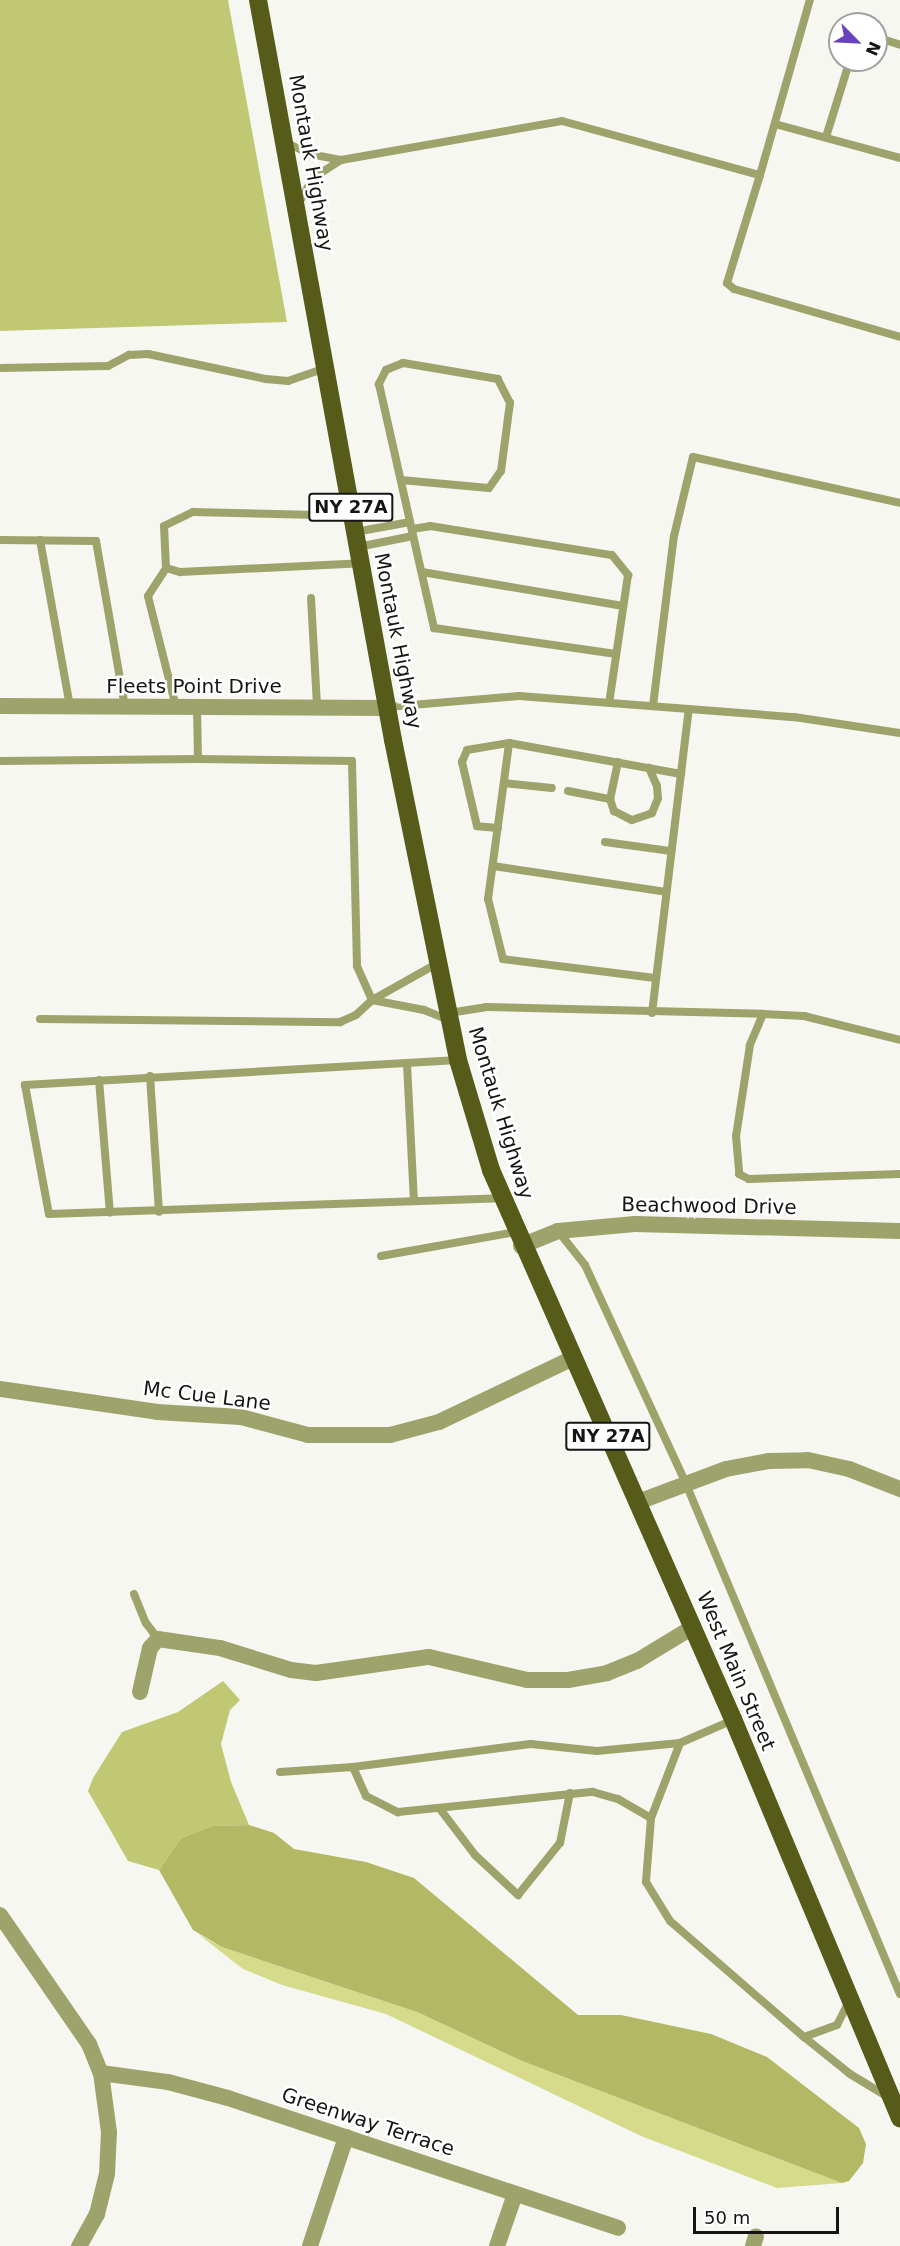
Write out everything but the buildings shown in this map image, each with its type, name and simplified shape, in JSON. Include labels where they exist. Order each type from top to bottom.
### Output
[{"type":"main road","name":"Montauk Highway","points":[[258,0],[387,708],[458,1060],[501,1198],[519,1239]]},
{"type":"main road","name":"West Main Street","points":[[519,1239],[733,1719],[900,2119]]},
{"type":"street","name":"Fleets Point Drive","points":[[0,706],[387,708]]},
{"type":"street","name":"Beachwood Drive","points":[[519,1239],[558,1231],[635,1224],[900,1231]]},
{"type":"street","name":"Mc Cue Lane","points":[[0,1389],[157,1412],[241,1417],[308,1435],[390,1435],[439,1422],[573,1358]]},
{"type":"street","points":[[638,1502],[726,1469],[769,1461],[808,1460],[849,1469],[900,1489]]},
{"type":"street","points":[[140,1692],[150,1648],[158,1639],[220,1648],[291,1670],[316,1673],[343,1672],[386,1660],[429,1657],[527,1680],[568,1680],[607,1673],[637,1661],[693,1627]]},
{"type":"street","points":[[0,1915],[89,2044],[101,2073],[109,2132],[107,2174],[97,2214],[79,2246]]},
{"type":"street","name":"Greenway Terrace","points":[[101,2073],[168,2082],[228,2098],[618,2228]]},
{"type":"street","points":[[309,2246],[346,2137]]},
{"type":"street","points":[[497,2246],[515,2194]]},
{"type":"lane","points":[[810,0],[727,283],[734,289],[900,337]]},
{"type":"lane","points":[[826,137],[846,72]]},
{"type":"lane","points":[[284,141],[310,154],[341,160],[562,121],[760,175]]},
{"type":"lane","points":[[775,124],[900,158]]},
{"type":"lane","points":[[297,209],[313,178],[341,160]]},
{"type":"lane","points":[[0,368],[108,366],[129,355],[148,354],[266,379],[288,381],[325,368]]},
{"type":"lane","points":[[401,480],[489,488],[501,471],[510,403],[498,379],[403,363],[386,370],[380,384],[401,480],[422,572],[434,628],[616,654]]},
{"type":"lane","points":[[653,706],[674,536],[693,457],[900,502]]},
{"type":"lane","points":[[176,707],[148,596],[166,568],[164,526],[193,512],[318,515],[351,510]]},
{"type":"lane","points":[[166,568],[180,573],[358,547],[412,529],[430,526],[612,555],[628,575],[609,703]]},
{"type":"lane","points":[[358,547],[412,529]]},
{"type":"lane","points":[[0,540],[96,541],[125,706]]},
{"type":"lane","points":[[40,540],[70,706]]},
{"type":"lane","points":[[422,572],[623,606]]},
{"type":"lane","points":[[311,598],[317,707]]},
{"type":"lane","points":[[387,708],[519,696],[794,717],[900,733]]},
{"type":"lane","points":[[197,707],[198,759]]},
{"type":"lane","points":[[651,1013],[689,709]]},
{"type":"lane","points":[[498,828],[477,826],[462,762],[467,750],[509,743],[681,774]]},
{"type":"lane","points":[[509,743],[488,899],[503,959],[655,978]]},
{"type":"lane","points":[[0,761],[198,759],[352,761],[357,966],[372,1000]]},
{"type":"lane","points":[[618,762],[610,799],[620,816],[632,820],[645,818],[658,798],[657,786],[649,768]]},
{"type":"lane","points":[[504,783],[552,788]]},
{"type":"lane","points":[[568,791],[610,799]]},
{"type":"lane","points":[[605,842],[671,851]]},
{"type":"lane","points":[[493,866],[666,892]]},
{"type":"lane","points":[[40,1019],[340,1022],[356,1015],[372,1000],[439,963]]},
{"type":"lane","points":[[372,1000],[450,1017],[486,1007],[804,1016],[900,1040]]},
{"type":"lane","points":[[763,1014],[750,1046],[736,1136],[739,1174],[749,1179],[900,1174]]},
{"type":"lane","points":[[458,1060],[25,1085],[49,1214],[159,1212],[501,1198]]},
{"type":"lane","points":[[407,1064],[414,1201]]},
{"type":"lane","points":[[150,1077],[159,1212]]},
{"type":"lane","points":[[99,1080],[110,1213]]},
{"type":"lane","points":[[558,1231],[585,1265],[686,1484],[900,1994]]},
{"type":"lane","points":[[381,1256],[519,1239]]},
{"type":"lane","points":[[134,1594],[146,1623],[158,1639]]},
{"type":"lane","points":[[280,1772],[353,1767],[531,1744],[597,1751],[680,1743],[733,1719]]},
{"type":"lane","points":[[680,1743],[651,1818],[646,1882],[670,1921],[804,2037],[850,2074],[892,2100]]},
{"type":"lane","points":[[353,1767],[366,1796],[398,1812],[592,1792],[618,1798],[651,1818]]},
{"type":"lane","points":[[440,1809],[476,1855],[518,1895],[560,1843],[570,1793]]},
{"type":"lane","points":[[804,2037],[837,2025],[846,2013],[849,1997]]},
{"type":"shaded area","points":[[0,0],[228,0],[287,322],[0,331]]},
{"type":"shaded area","points":[[223,1681],[240,1700],[230,1710],[221,1744],[231,1782],[249,1825],[212,1826],[181,1838],[159,1870],[128,1861],[88,1791],[93,1778],[122,1732],[178,1712]]},
{"type":"shaded area","points":[[249,1825],[274,1833],[294,1849],[366,1862],[414,1878],[578,2015],[621,2015],[711,2034],[767,2057],[859,2128],[866,2144],[863,2163],[849,2181],[842,2183],[522,2061],[417,2012],[222,1947],[193,1930],[159,1870],[181,1838],[212,1826]]},
{"type":"shaded area","points":[[198,1934],[222,1947],[417,2012],[522,2061],[842,2183],[777,2188],[641,2136],[386,2014],[282,1985],[243,1969]]}]
